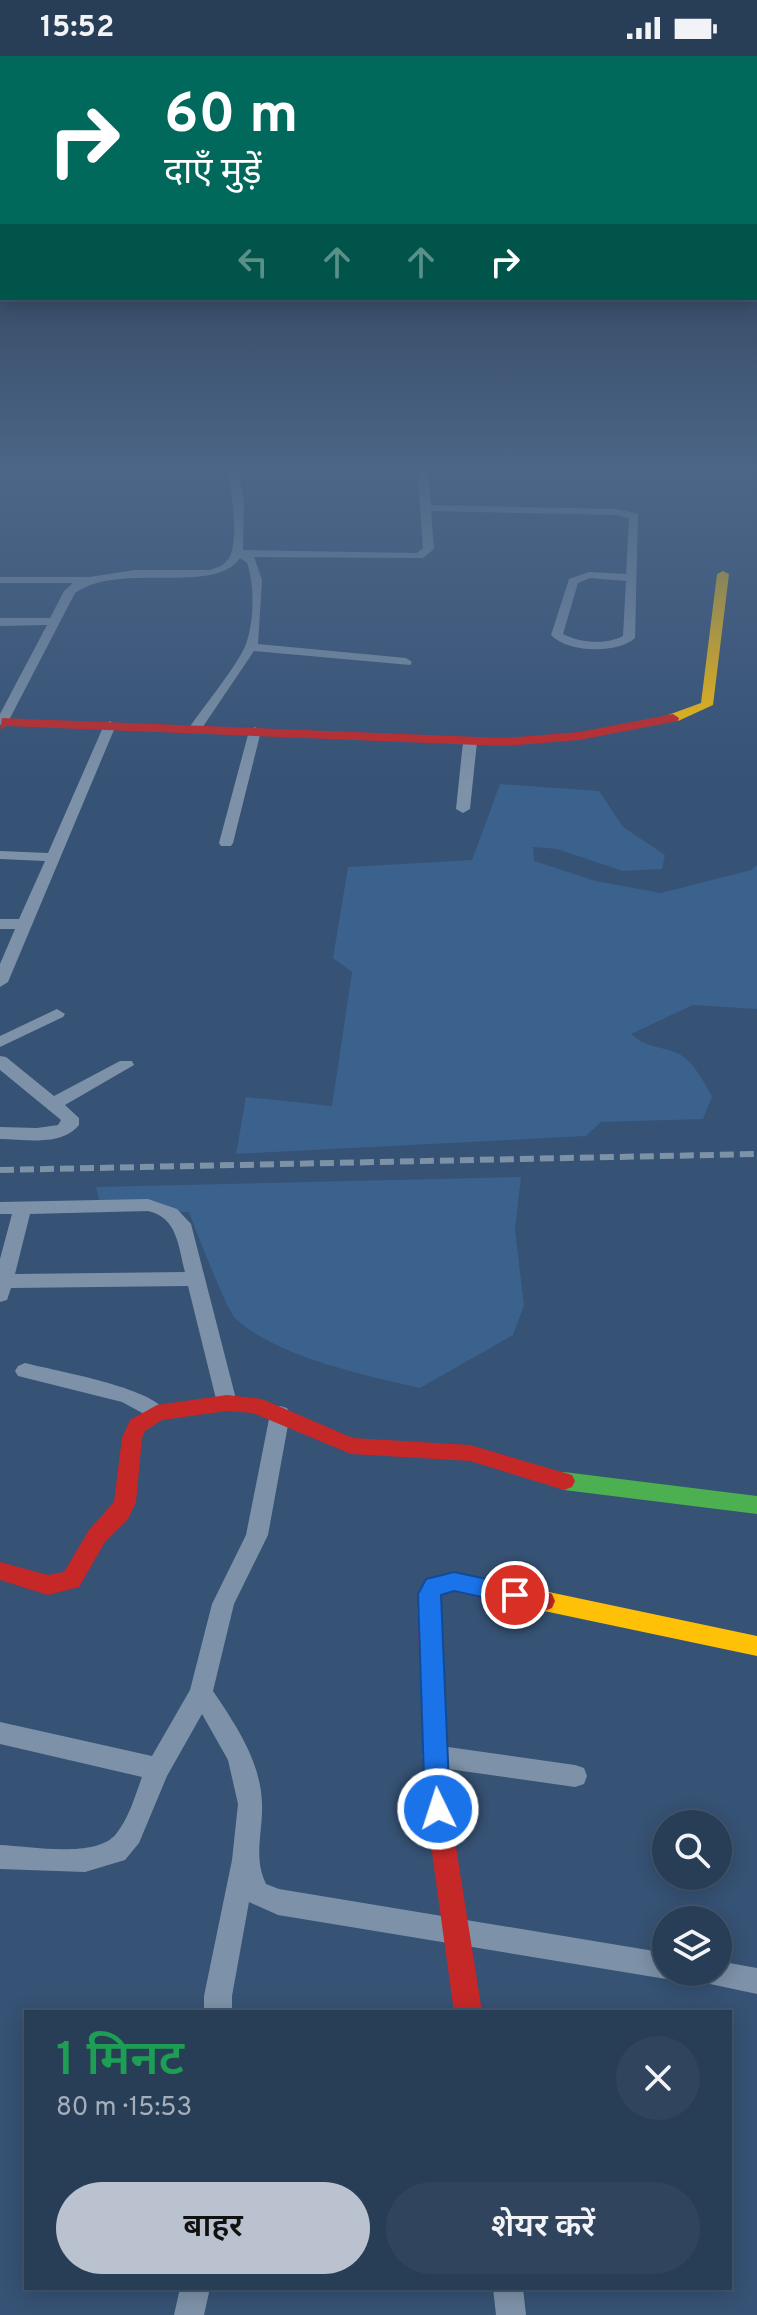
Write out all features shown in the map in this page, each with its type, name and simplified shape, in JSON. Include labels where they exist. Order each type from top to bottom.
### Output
[{"type":"street","points":[[0,580],[88,580],[212,572]]},
{"type":"street","points":[[195,728],[251,647],[255,634],[256,572]]},
{"type":"street","points":[[631,572],[629,638],[624,642],[573,642],[557,635],[573,581],[589,575],[631,578]]},
{"type":"street","points":[[88,580],[77,583],[70,591],[1,724],[195,728],[470,742],[538,742],[595,735],[686,715],[707,705],[723,574]]},
{"type":"street","points":[[0,622],[54,621]]},
{"type":"street","points":[[251,647],[406,662]]},
{"type":"street","points":[[0,982],[110,725]]},
{"type":"street","points":[[226,843],[255,731]]},
{"type":"street","points":[[463,809],[470,742]]},
{"type":"street","points":[[0,855],[53,857]]},
{"type":"street","points":[[0,924],[25,924]]},
{"type":"street","points":[[0,1042],[57,1014]]},
{"type":"street","points":[[0,1061],[70,1118],[70,1125],[65,1130],[0,1133]]},
{"type":"street","points":[[53,1104],[126,1065]]},
{"type":"street","points":[[0,1208],[148,1205],[165,1208],[182,1224],[227,1403]]},
{"type":"street","points":[[23,1207],[2,1288],[196,1279]]},
{"type":"street","points":[[25,1371],[128,1396],[157,1413]]},
{"type":"street","points":[[0,1571],[48,1585],[71,1580],[97,1536],[120,1513],[127,1489],[132,1438],[137,1426],[157,1413],[227,1403],[255,1405],[351,1446],[470,1453],[571,1483],[757,1505]]},
{"type":"street","points":[[0,1857],[94,1860],[113,1855],[124,1845],[158,1769],[201,1693],[223,1604],[257,1535],[263,1516],[280,1414]]},
{"type":"street","points":[[468,2010],[438,1809],[428,1605],[434,1586],[454,1582],[757,1646]]},
{"type":"street","points":[[201,1693],[227,1732],[248,1783],[250,1805],[218,2010]]},
{"type":"street","points":[[0,1733],[158,1769]]},
{"type":"street","points":[[434,1756],[575,1776]]},
{"type":"street","points":[[243,1864],[257,1893],[278,1902],[652,1964]]},
{"type":"street","points":[[732,1977],[757,1981]]},
{"type":"street","points":[[189,2315],[195,2290]]},
{"type":"street","points":[[508,2290],[511,2315]]},
{"type":"water","points":[[500,784],[599,791],[623,827],[665,855],[662,869],[623,871],[557,849],[533,847],[534,861],[596,881],[661,893],[751,870],[757,865],[757,1009],[693,1005],[631,1034],[648,1044],[683,1056],[693,1066],[712,1097],[703,1119],[601,1122],[586,1136],[236,1154],[246,1097],[332,1106],[352,972],[333,958],[348,867],[472,860]]},
{"type":"water","points":[[521,1177],[515,1230],[524,1305],[513,1335],[420,1388],[324,1363],[275,1344],[254,1332],[231,1313],[189,1212],[102,1211],[96,1187]]},
{"type":"railway","points":[[0,1170],[757,1154]]},
{"type":"traffic: fast","points":[[564,1481],[757,1505]]},
{"type":"traffic: slow","points":[[673,718],[707,705],[723,574]]},
{"type":"traffic: slow","points":[[544,1601],[757,1646]]},
{"type":"traffic: jam","points":[[0,726],[2,722],[504,742],[579,736],[673,718]]},
{"type":"traffic: jam","points":[[0,1571],[48,1585],[71,1580],[97,1536],[120,1513],[125,1502],[132,1438],[137,1426],[157,1413],[227,1403],[255,1405],[351,1446],[470,1453],[564,1481]]},
{"type":"traffic: jam","points":[[468,2010],[438,1809],[428,1605],[434,1586],[454,1582],[544,1601]]},
{"type":"route","points":[[438,1809],[429,1594],[434,1586],[454,1582],[515,1595]]}]
